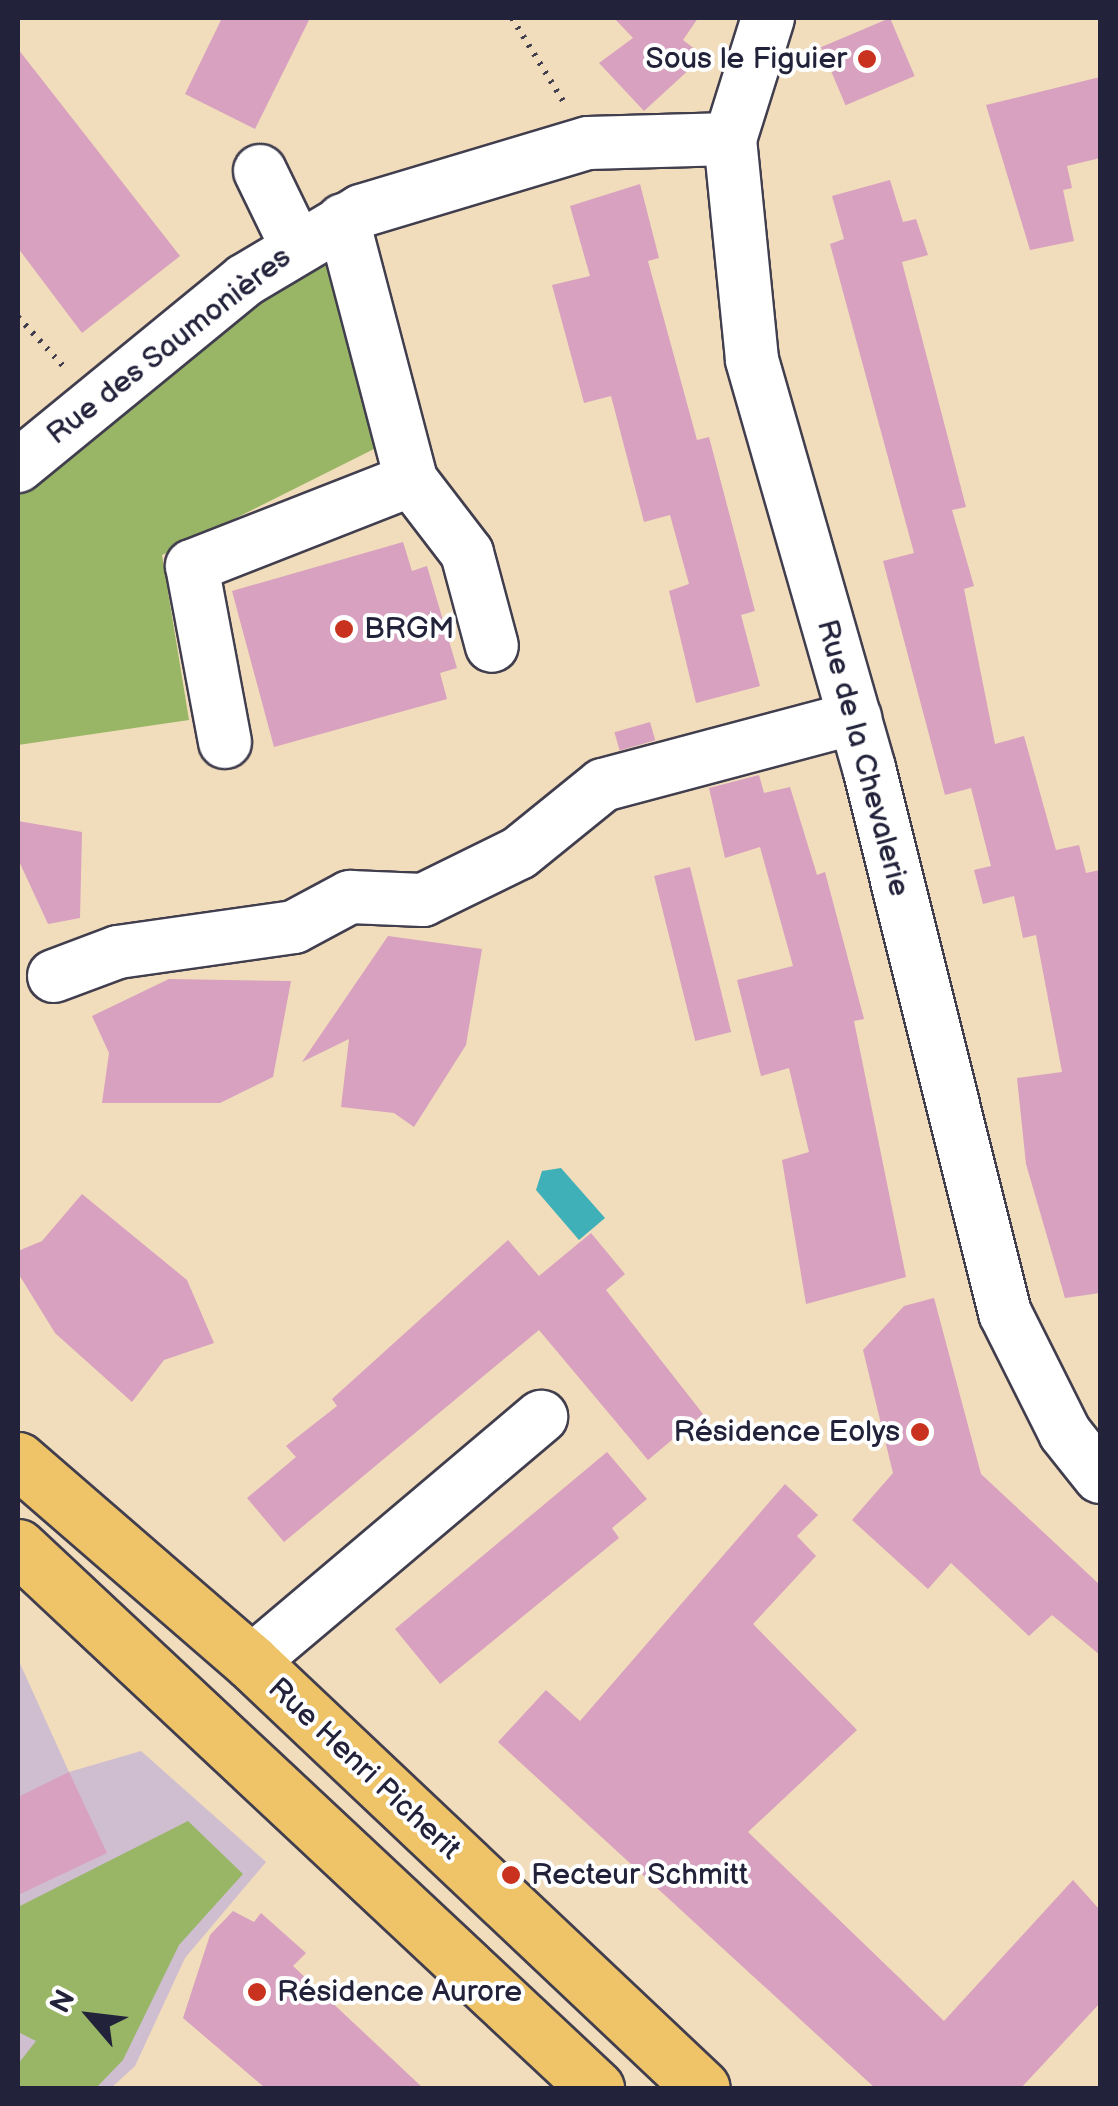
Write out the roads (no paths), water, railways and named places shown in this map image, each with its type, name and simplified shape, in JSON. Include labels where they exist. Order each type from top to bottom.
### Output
[{"type":"main road","name":"Rue Henri Picherit","points":[[18,1460],[251,1662],[702,2088]]},
{"type":"main road","points":[[18,1548],[596,2088]]},
{"type":"street","name":"Rue de la Chevalerie","points":[[768,18],[730,139],[752,360],[854,718],[1006,1313],[1065,1433],[1100,1477]]},
{"type":"street","name":"Rue des Saumonières","points":[[18,466],[296,245],[343,220],[588,143],[730,139]]},
{"type":"street","points":[[260,171],[296,245]]},
{"type":"street","points":[[343,220],[411,480],[467,554],[492,646]]},
{"type":"street","points":[[225,742],[192,566],[411,480]]},
{"type":"street","points":[[54,976],[118,952],[294,927],[350,897],[423,900],[519,853],[603,785],[854,718]]},
{"type":"street","points":[[251,1662],[541,1416]]},
{"type":"water","points":[[561,1168],[605,1218],[579,1240],[536,1190],[542,1171]]},
{"type":"place","name":"Sous le Figuier","points":[[867,59]]},
{"type":"place","name":"BRGM","points":[[344,629]]},
{"type":"place","name":"Résidence Eolys","points":[[920,1432]]},
{"type":"place","name":"Recteur Schmitt","points":[[511,1875]]},
{"type":"place","name":"Résidence Aurore","points":[[257,1992]]}]
